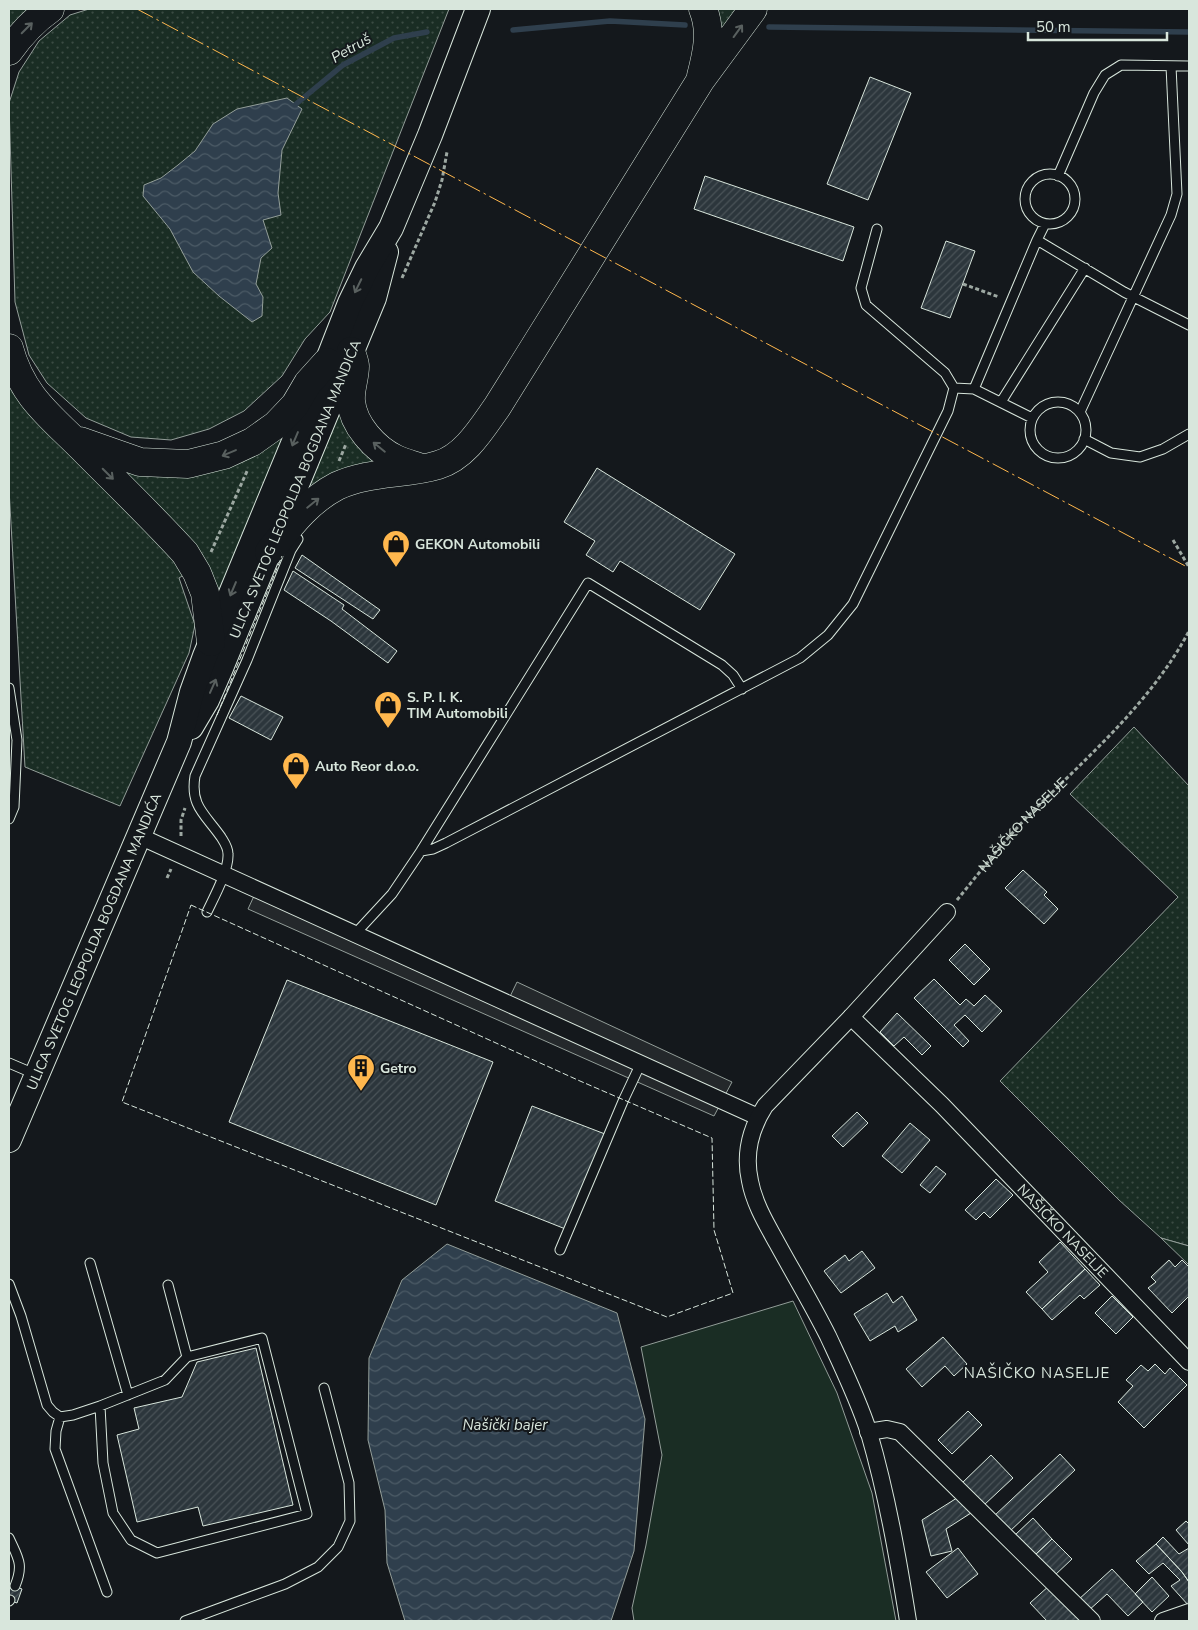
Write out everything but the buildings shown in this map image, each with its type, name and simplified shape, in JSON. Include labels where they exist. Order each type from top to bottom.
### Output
[{"type":"highway","points":[[9,51],[21,34],[38,17],[50,9]]},
{"type":"highway","points":[[700,81],[707,54],[708,37],[707,18],[703,9]]},
{"type":"highway","points":[[269,552],[292,522],[309,505],[338,486],[354,479],[439,465],[456,455],[480,432],[498,407],[700,81],[753,9]]},
{"type":"highway","points":[[9,348],[22,382],[48,416],[74,439],[185,554],[197,574],[205,593],[211,642]]},
{"type":"highway","points":[[74,439],[140,462],[188,464],[224,455],[252,442],[276,424],[295,405],[308,383],[339,357],[355,366],[351,388],[351,402],[354,414],[369,439],[397,460],[422,468]]},
{"type":"main road","name":"ULICA SVETOG LEOPOLDA BOGDANA MANDIĆA","points":[[179,742],[194,723],[207,700],[269,552],[339,357],[350,303],[367,268],[391,228],[430,136],[478,9]]},
{"type":"main road","name":"ULICA SVETOG LEOPOLDA BOGDANA MANDIĆA","points":[[9,1140],[179,742],[192,692],[211,642],[339,357]]},
{"type":"street","points":[[139,836],[758,1117]]},
{"type":"street","points":[[908,1621],[895,1538],[868,1432],[827,1335],[766,1222],[750,1183],[747,1168],[753,1129],[765,1106],[851,1017],[947,912]]},
{"type":"street","name":"NAŠIČKO NASELJE","points":[[851,1017],[942,1105],[1189,1362]]},
{"type":"street","points":[[868,1432],[887,1429],[900,1432],[1092,1621]]},
{"type":"street","points":[[1163,1621],[1189,1612]]},
{"type":"lane","points":[[1058,176],[1094,93],[1106,75],[1121,65],[1189,66]]},
{"type":"lane","points":[[1080,412],[1171,216],[1177,194],[1171,66]]},
{"type":"lane","points":[[1042,176],[1058,176],[1066,180],[1071,186],[1075,202],[1073,210],[1061,222],[1054,224],[1038,222],[1027,209],[1025,201],[1029,186],[1034,179],[1042,176]]},
{"type":"lane","points":[[974,389],[1045,224]]},
{"type":"lane","points":[[421,851],[446,844],[800,658],[828,635],[853,604],[948,411],[954,388],[945,373],[866,305],[861,288],[877,229]]},
{"type":"lane","points":[[1038,240],[1134,297],[1189,324]]},
{"type":"lane","points":[[1001,402],[1085,268]]},
{"type":"lane","points":[[954,388],[974,389],[1032,418]]},
{"type":"lane","points":[[1054,401],[1064,402],[1073,405],[1080,412],[1085,420],[1086,430],[1080,447],[1073,454],[1056,458],[1047,456],[1033,444],[1029,426],[1037,410],[1045,404],[1054,401]]},
{"type":"lane","points":[[1084,439],[1111,453],[1140,457],[1163,449],[1189,434]]},
{"type":"lane","points":[[206,912],[223,874],[228,860],[228,853],[226,845],[201,811],[195,799],[193,789],[195,776],[247,660],[291,550],[298,539]]},
{"type":"lane","points":[[356,934],[392,894],[421,851],[588,583],[722,664],[733,675],[742,689]]},
{"type":"lane","points":[[9,688],[17,740],[14,807],[9,819]]},
{"type":"lane","points":[[9,1063],[37,1075]]},
{"type":"lane","points":[[560,1250],[641,1063]]},
{"type":"lane","points":[[90,1263],[128,1395]]},
{"type":"lane","points":[[9,1284],[21,1316],[47,1405],[60,1417],[73,1415],[100,1406],[164,1380],[188,1357],[262,1338],[307,1514],[157,1552],[131,1540],[114,1513],[102,1463],[100,1406]]},
{"type":"lane","points":[[168,1285],[188,1357]]},
{"type":"lane","points":[[185,1621],[285,1584],[318,1567],[338,1547],[350,1521],[348,1483],[324,1388]]},
{"type":"lane","points":[[60,1417],[56,1431],[55,1449],[107,1592]]},
{"type":"lane","points":[[9,1538],[19,1562],[20,1574],[15,1586]]},
{"type":"path","points":[[399,287],[435,202],[442,180],[448,146]]},
{"type":"path","points":[[963,284],[1011,301]]},
{"type":"path","points":[[338,486],[335,473],[349,438],[362,428]]},
{"type":"path","points":[[1174,540],[1189,567]]},
{"type":"path","name":"NAŠIČKO NASELJE","points":[[947,912],[1027,818],[1106,740],[1136,705],[1182,645],[1189,631]]},
{"type":"path","points":[[168,878],[180,843],[181,820],[193,789]]},
{"type":"green space","points":[[9,9],[33,9],[9,33]]},
{"type":"green space","points":[[89,9],[449,9],[330,312],[305,339],[282,376],[244,411],[209,429],[171,440],[131,437],[86,418],[47,383],[29,355],[15,302],[9,103],[19,72],[39,41],[70,15]]},
{"type":"green space","points":[[716,9],[743,9],[720,34]]},
{"type":"green space","points":[[9,376],[158,539],[185,574],[179,578],[195,625],[189,653],[120,806],[25,767],[9,489]]},
{"type":"green space","points":[[338,394],[387,461],[297,503]]},
{"type":"green space","points":[[291,427],[220,602],[113,462],[144,472]]},
{"type":"green space","points":[[1134,727],[1189,786],[1189,1246],[1161,1238],[1119,1200],[1000,1081],[1178,897],[1070,794]]},
{"type":"green space","points":[[1161,1238],[1189,1246],[1189,1265]]},
{"type":"green space","points":[[793,1301],[837,1393],[872,1493],[896,1621],[634,1621],[632,1608],[646,1545],[662,1455],[641,1347]]},
{"type":"shaded area","points":[[254,896],[504,1009],[517,982],[732,1082],[714,1116],[248,909]]},
{"type":"water","points":[[287,98],[302,109],[282,150],[278,193],[281,215],[263,220],[272,248],[261,258],[256,284],[263,297],[262,316],[252,322],[193,272],[170,229],[143,196],[144,185],[161,178],[178,165],[195,151],[213,124],[237,109]]},
{"type":"water","name":"Našički bajer","points":[[447,1244],[617,1313],[645,1419],[634,1551],[611,1621],[405,1621],[387,1563],[385,1510],[368,1440],[369,1358],[402,1280]]},
{"type":"waterway","name":"Petruš","points":[[513,30],[610,21],[685,25]]},
{"type":"waterway","name":"Petruš","points":[[769,27],[1189,32]]},
{"type":"waterway","name":"Petruš","points":[[296,104],[343,65],[394,38],[427,32]]},
{"type":"fence","points":[[217,715],[282,556]]},
{"type":"fence","points":[[191,905],[580,1081],[712,1138],[714,1230],[733,1293],[667,1317],[122,1102],[191,905]]},
{"type":"power","points":[[137,9],[1189,568]]},
{"type":"place","name":"GEKON Automobili","points":[[396,568]]},
{"type":"place","name":"S. P. I. K. TIM Automobili","points":[[388,729]]},
{"type":"place","name":"Auto Reor d.o.o.","points":[[296,790]]},
{"type":"place","name":"Getro","points":[[361,1092]]},
{"type":"district","name":"NAŠIČKO NASELJE","points":[[1037,1373]]}]
